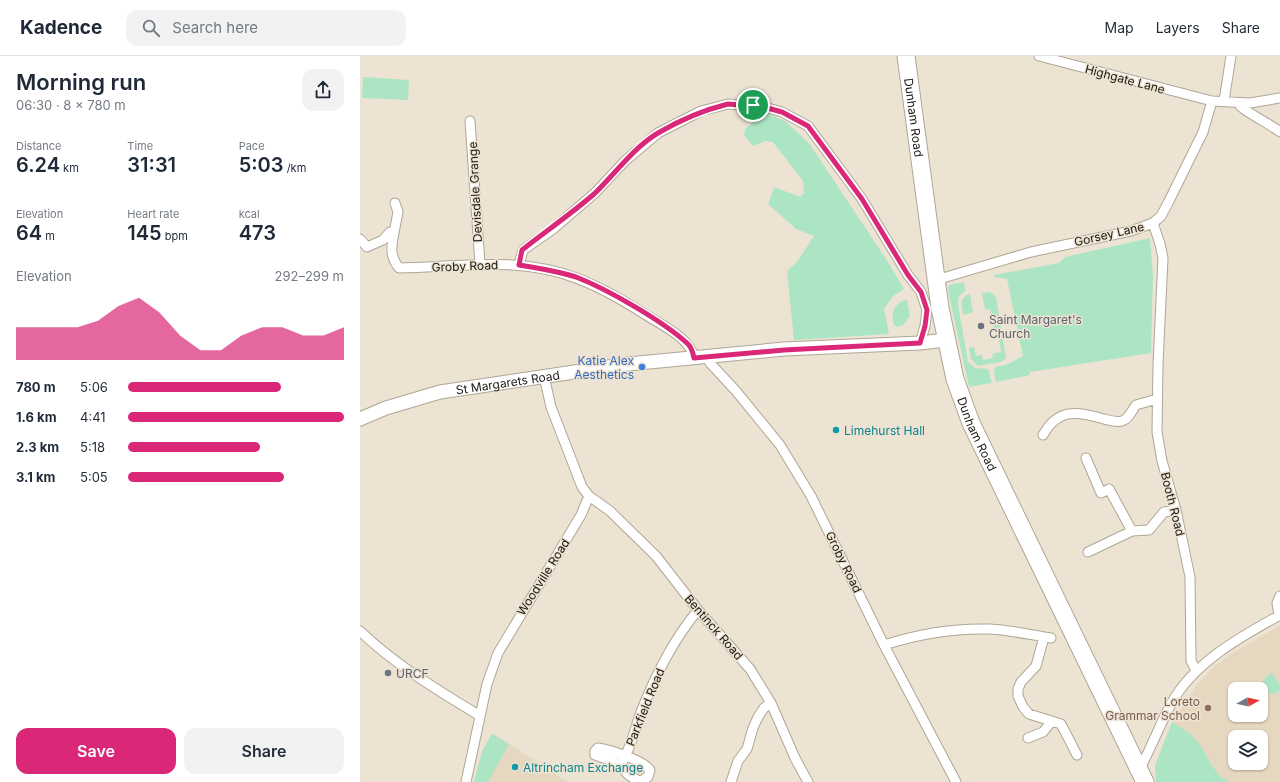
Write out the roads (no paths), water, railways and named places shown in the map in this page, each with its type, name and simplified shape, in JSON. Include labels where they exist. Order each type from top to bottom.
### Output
[{"type":"highway","name":"Dunham Road","points":[[906,56],[936,280],[946,340],[955,379],[971,423],[1127,742],[1138,778]]},
{"type":"street","name":"Highgate Lane","points":[[1039,56],[1212,101]]},
{"type":"street","points":[[1224,101],[1231,56]]},
{"type":"street","points":[[1212,101],[1238,103],[1280,98]]},
{"type":"street","name":"Gorsey Lane","points":[[936,280],[1031,252],[1131,231],[1153,223],[1161,216],[1203,132],[1212,101]]},
{"type":"street","points":[[1238,103],[1242,108],[1272,125],[1280,132]]},
{"type":"street","points":[[519,265],[522,250],[553,229],[595,193],[625,162],[658,133],[701,111],[728,104],[764,107],[782,112],[808,126],[862,199],[908,275],[921,292],[927,310],[925,326],[920,343]]},
{"type":"street","name":"Devisdale Grange","points":[[470,121],[480,264]]},
{"type":"street","points":[[360,239],[367,247],[383,240],[390,232],[394,233],[398,212],[395,203]]},
{"type":"street","name":"Booth Road","points":[[1153,223],[1163,258],[1157,432],[1162,461],[1176,510],[1190,577],[1191,661],[1196,670]]},
{"type":"street","name":"Groby Road","points":[[394,233],[392,243],[393,260],[399,268],[480,264],[519,265],[540,268],[575,277],[620,299],[656,321],[688,345],[693,351],[694,358]]},
{"type":"street","name":"St Margarets Road","points":[[360,419],[386,408],[440,392],[628,364],[784,350],[920,343],[946,340]]},
{"type":"street","name":"Groby Road","points":[[708,357],[710,363],[736,391],[780,445],[811,496],[884,645],[956,782]]},
{"type":"street","points":[[544,376],[551,407],[582,487],[589,496]]},
{"type":"street","points":[[1043,435],[1053,421],[1066,414],[1080,412],[1115,422],[1122,421],[1127,418],[1136,405],[1157,399]]},
{"type":"street","points":[[1086,458],[1101,492],[1109,489],[1132,531]]},
{"type":"street","name":"Bentinck Road","points":[[589,496],[610,511],[656,556],[698,610],[750,668],[771,703],[795,758],[808,782]]},
{"type":"street","name":"Woodville Road","points":[[466,782],[487,684],[498,653],[581,515],[589,496]]},
{"type":"street","points":[[1088,552],[1132,531],[1149,530],[1164,512],[1176,510]]},
{"type":"street","points":[[1138,778],[1171,704],[1196,670],[1238,640],[1280,615],[1277,603],[1280,596]]},
{"type":"street","name":"Parkfield Road","points":[[623,761],[642,708],[661,667],[685,626],[698,610]]},
{"type":"street","points":[[884,645],[906,638],[962,630],[992,629],[1047,638],[1036,666],[1020,682],[1018,692],[1021,704],[1027,712],[1062,726],[1076,755]]},
{"type":"street","points":[[360,631],[379,650],[480,716]]},
{"type":"street","points":[[731,782],[738,761],[747,749],[758,717],[764,708],[771,703]]},
{"type":"street","points":[[1028,738],[1043,732],[1052,721]]},
{"type":"place","name":"Saint Margaret's Church","points":[[981,326]]},
{"type":"place","name":"Katie Alex Aesthetics","points":[[642,367]]},
{"type":"place","name":"Limehurst Hall","points":[[836,430]]},
{"type":"place","name":"URCF","points":[[388,673]]},
{"type":"place","name":"Loreto Grammar School","points":[[1208,708]]},
{"type":"place","name":"Altrincham Exchange","points":[[515,767]]}]
